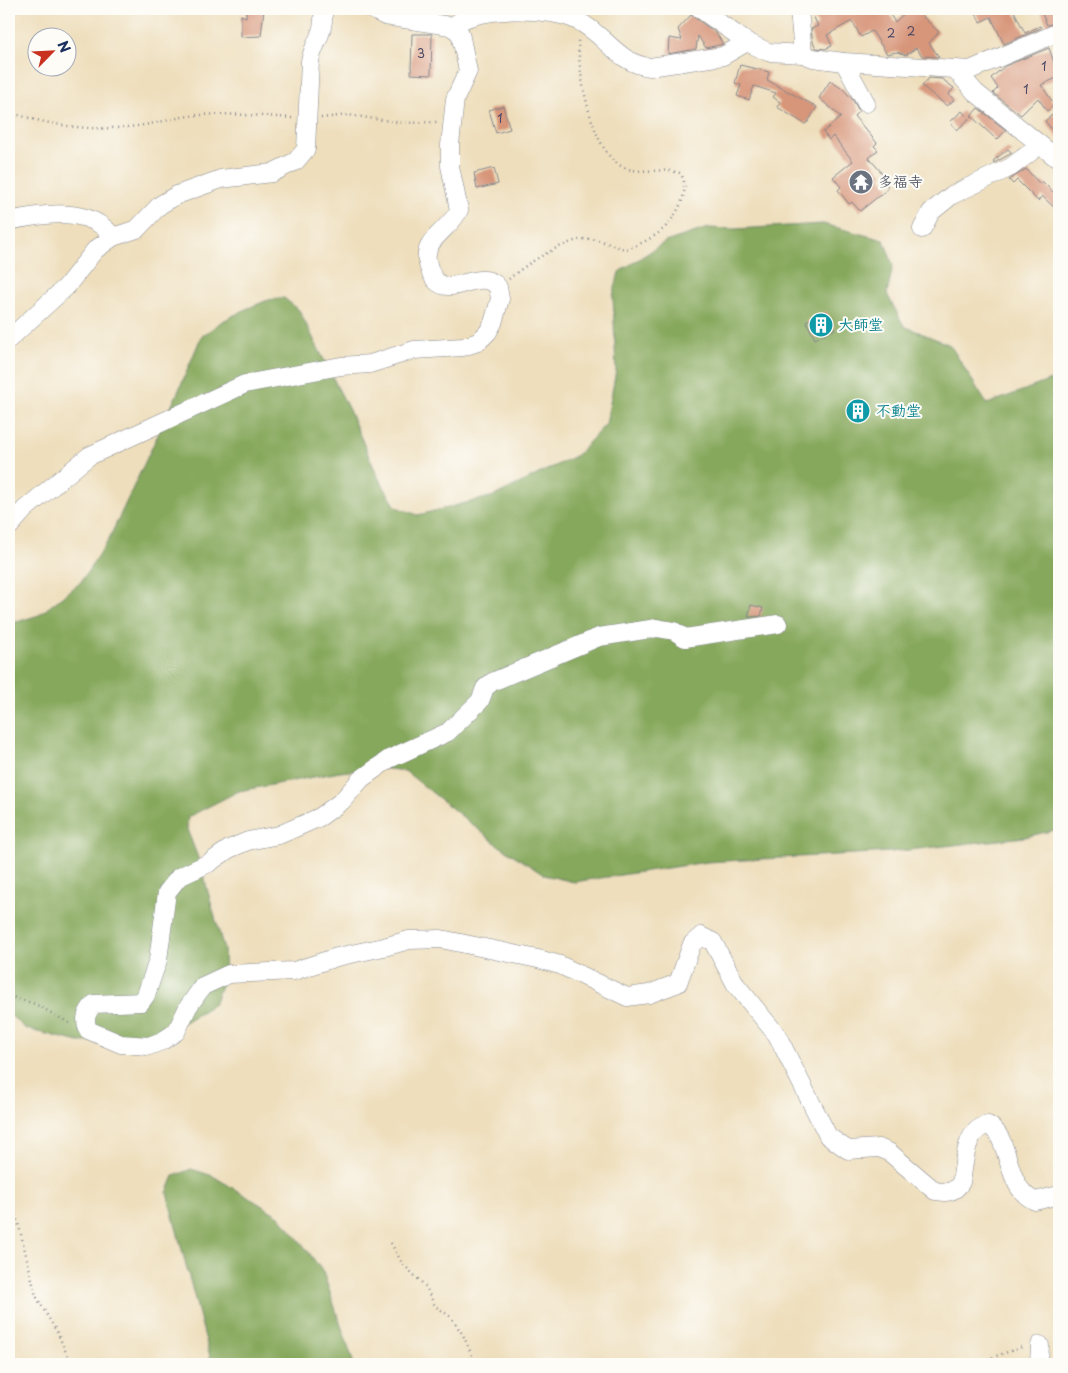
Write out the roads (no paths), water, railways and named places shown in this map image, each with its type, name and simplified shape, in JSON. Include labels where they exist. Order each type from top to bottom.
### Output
[{"type":"street","points":[[9,339],[66,287],[95,250],[113,236],[137,229],[160,205],[177,195],[221,179],[272,173],[284,169],[296,160],[306,149],[310,61],[313,47],[322,32],[323,9]]},
{"type":"street","points":[[9,527],[25,509],[89,456],[245,384],[341,366],[370,364],[414,350],[463,347],[478,342],[488,332],[493,323],[500,299],[498,287],[489,280],[482,279],[456,286],[443,285],[434,278],[427,261],[428,246],[450,225],[460,210],[450,166],[452,122],[456,100],[468,71],[463,41],[460,33],[452,27],[385,16],[371,9]]},
{"type":"street","points":[[700,9],[747,42],[768,52],[803,54],[813,58],[844,62],[955,70],[970,70],[1059,32]]},
{"type":"street","points":[[799,9],[803,54]]},
{"type":"street","points":[[452,27],[461,21],[508,10],[561,15],[577,20],[590,28],[624,58],[642,66],[650,67],[724,56],[747,42]]},
{"type":"street","points":[[844,62],[866,103]]},
{"type":"street","points":[[955,70],[975,92],[1059,160]]},
{"type":"street","points":[[922,229],[931,212],[952,195],[1011,167],[1040,145]]},
{"type":"street","points":[[9,221],[35,214],[56,214],[92,220],[108,230],[113,236]]},
{"type":"street","points":[[778,624],[686,638],[674,631],[657,628],[599,637],[492,682],[486,688],[480,701],[448,732],[389,759],[361,779],[342,801],[320,817],[279,835],[248,841],[228,849],[209,863],[179,877],[167,892],[158,960],[146,995],[141,1002],[94,1004],[87,1012],[85,1022],[88,1030],[121,1044],[149,1046],[162,1041],[176,1032],[203,986],[222,976],[242,973],[294,971],[337,957],[384,948],[409,940],[441,940],[544,961],[570,970],[620,996],[634,998],[678,983],[692,944],[701,936],[713,942],[736,985],[777,1035],[788,1053],[821,1127],[828,1136],[848,1150],[879,1148],[889,1152],[935,1192],[943,1192],[952,1191],[958,1187],[961,1182],[969,1141],[977,1129],[988,1125],[998,1134],[1022,1193],[1036,1201],[1059,1195]]},
{"type":"street","points":[[1039,1363],[1040,1345]]},
{"type":"place","name":"多福寺","points":[[861,182]]},
{"type":"place","name":"大師堂","points":[[821,325]]},
{"type":"place","name":"不動堂","points":[[858,411]]}]
